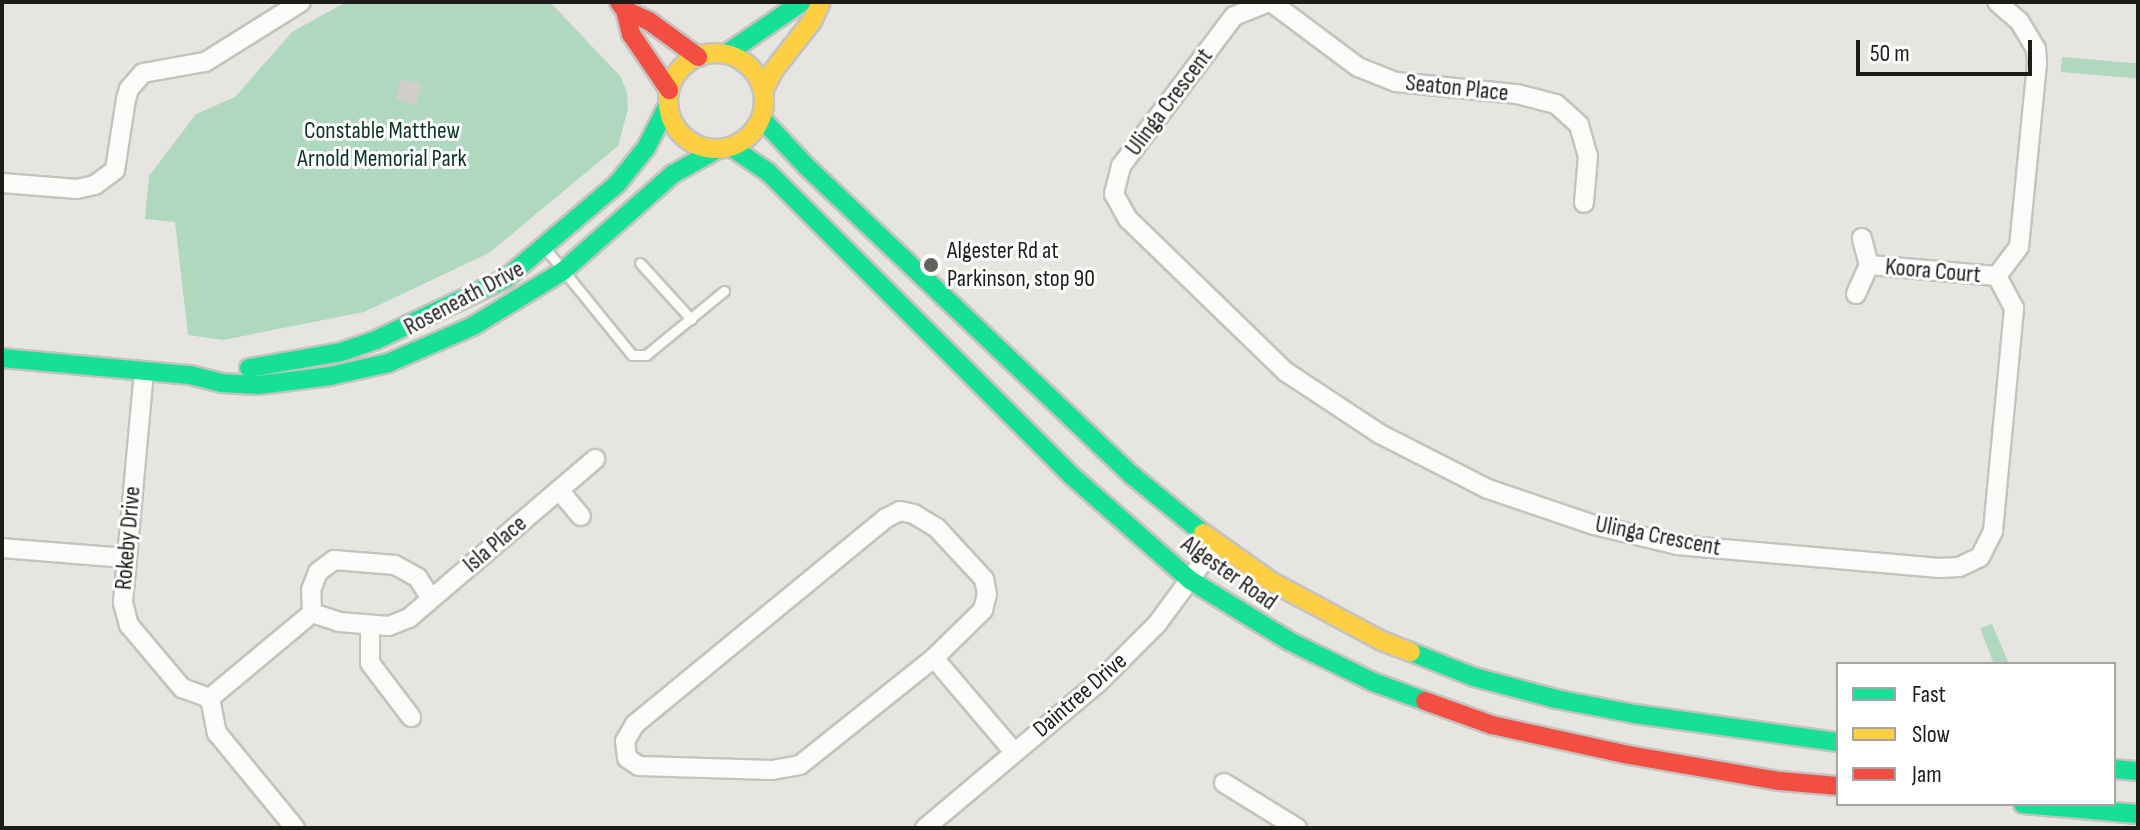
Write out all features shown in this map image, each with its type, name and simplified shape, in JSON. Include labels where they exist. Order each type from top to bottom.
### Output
[{"type":"main road","points":[[669,98],[676,75],[698,57],[726,54],[802,2]]},
{"type":"main road","points":[[622,6],[631,34],[669,98],[680,132],[691,142],[724,148],[743,141],[761,118],[763,91],[773,71],[812,21],[821,2]]},
{"type":"main road","points":[[622,6],[649,21],[698,57]]},
{"type":"main road","points":[[726,54],[751,68],[763,91]]},
{"type":"main road","name":"Roseneath Drive","points":[[190,375],[275,366],[341,352],[376,340],[505,279],[617,184],[646,148],[669,98]]},
{"type":"main road","name":"Algester Road","points":[[761,118],[806,166],[1123,466],[1216,544],[1272,582],[1382,641],[1474,677],[1556,699],[1635,714],[1836,742]]},
{"type":"main road","name":"Roseneath Drive","points":[[2,358],[190,375],[221,383],[258,385],[330,376],[388,363],[473,326],[563,271],[673,174],[724,148]]},
{"type":"main road","name":"Algester Road","points":[[724,148],[768,172],[1072,476],[1190,580],[1289,641],[1373,682],[1492,725],[1629,755],[1780,781],[1836,786]]},
{"type":"main road","points":[[2116,769],[2138,771]]},
{"type":"main road","points":[[2046,806],[2138,814]]},
{"type":"street","points":[[2,183],[77,189],[95,185],[115,170],[126,99],[129,89],[143,73],[205,62],[301,2]]},
{"type":"street","name":"Seaton Place","points":[[1270,2],[1358,67],[1396,82],[1517,94],[1556,104],[1579,125],[1588,156],[1584,203]]},
{"type":"street","name":"Ulinga Crescent","points":[[1270,2],[1234,16],[1121,166],[1114,194],[1128,219],[1286,372],[1380,434],[1488,489],[1594,525],[1677,545],[1959,567],[1980,557],[1993,531],[2014,308],[1997,276]]},
{"type":"street","points":[[1997,2],[2020,22],[2036,49],[2037,63],[2019,247],[1997,276]]},
{"type":"street","name":"Koora Court","points":[[1856,294],[1869,265],[1862,238]]},
{"type":"street","name":"Koora Court","points":[[1869,265],[1997,276]]},
{"type":"street","name":"Rokeby Drive","points":[[144,371],[123,603],[129,625],[182,688],[210,698]]},
{"type":"street","name":"Isla Place","points":[[312,613],[339,622],[389,626],[409,618],[595,459]]},
{"type":"street","points":[[559,490],[581,516]]},
{"type":"street","points":[[900,511],[914,514],[937,528],[984,579],[987,594],[983,610],[934,658],[800,765],[772,770],[639,766],[627,758],[625,741],[635,724],[886,518],[900,511]]},
{"type":"street","name":"Daintree Drive","points":[[925,828],[1098,683],[1157,624],[1216,544]]},
{"type":"street","points":[[2,548],[126,558]]},
{"type":"street","points":[[295,828],[217,733],[210,698],[312,613],[311,590],[318,572],[334,560],[395,565],[418,578],[430,597]]},
{"type":"street","points":[[370,625],[370,663],[411,717]]},
{"type":"street","points":[[934,658],[1014,752]]},
{"type":"street","points":[[1224,783],[1297,828]]},
{"type":"lane","points":[[545,248],[632,355],[646,355],[724,291]]},
{"type":"lane","points":[[640,263],[691,319]]},
{"type":"green space","name":"Constable Matthew Arnold Memorial Park","points":[[346,2],[550,2],[620,76],[627,92],[628,109],[618,146],[489,253],[364,312],[223,340],[188,335],[175,222],[145,219],[149,176],[196,114],[235,97],[292,32]]},
{"type":"green space","points":[[2062,57],[2138,64],[2136,79],[2061,72]]},
{"type":"green space","points":[[1992,624],[2008,662],[1993,662],[1980,628]]},
{"type":"building","points":[[401,79],[421,84],[416,104],[396,99]]},
{"type":"traffic: fast","points":[[726,54],[802,2]]},
{"type":"traffic: fast","points":[[249,368],[341,352],[376,340],[505,279],[617,184],[646,148],[668,105]]},
{"type":"traffic: fast","points":[[761,118],[806,166],[1133,476],[1203,533]]},
{"type":"traffic: fast","points":[[731,147],[768,172],[1072,476],[1190,580],[1289,641],[1373,682],[1425,701]]},
{"type":"traffic: fast","points":[[2,358],[190,375],[221,383],[258,385],[330,376],[388,363],[473,326],[563,271],[673,174],[718,149]]},
{"type":"traffic: fast","points":[[1411,652],[1474,677],[1556,699],[1635,714],[1836,742]]},
{"type":"traffic: fast","points":[[2116,769],[2138,771]]},
{"type":"traffic: fast","points":[[2046,806],[2138,814]]},
{"type":"traffic: slow","points":[[763,91],[773,71],[812,21],[821,2]]},
{"type":"traffic: slow","points":[[716,53],[734,57],[750,67],[760,83],[764,101],[760,119],[750,135],[734,145],[716,149],[698,145],[682,135],[672,119],[668,101],[672,83],[682,67],[698,57],[716,53]]},
{"type":"traffic: slow","points":[[1203,533],[1272,582],[1382,641],[1411,652]]},
{"type":"traffic: jam","points":[[619,2],[625,10],[631,34],[669,90]]},
{"type":"traffic: jam","points":[[625,10],[649,21],[698,57]]},
{"type":"traffic: jam","points":[[1425,701],[1492,725],[1629,755],[1780,781],[1836,786]]},
{"type":"place","name":"Algester Rd at Parkinson, stop 90","points":[[931,265]]}]
